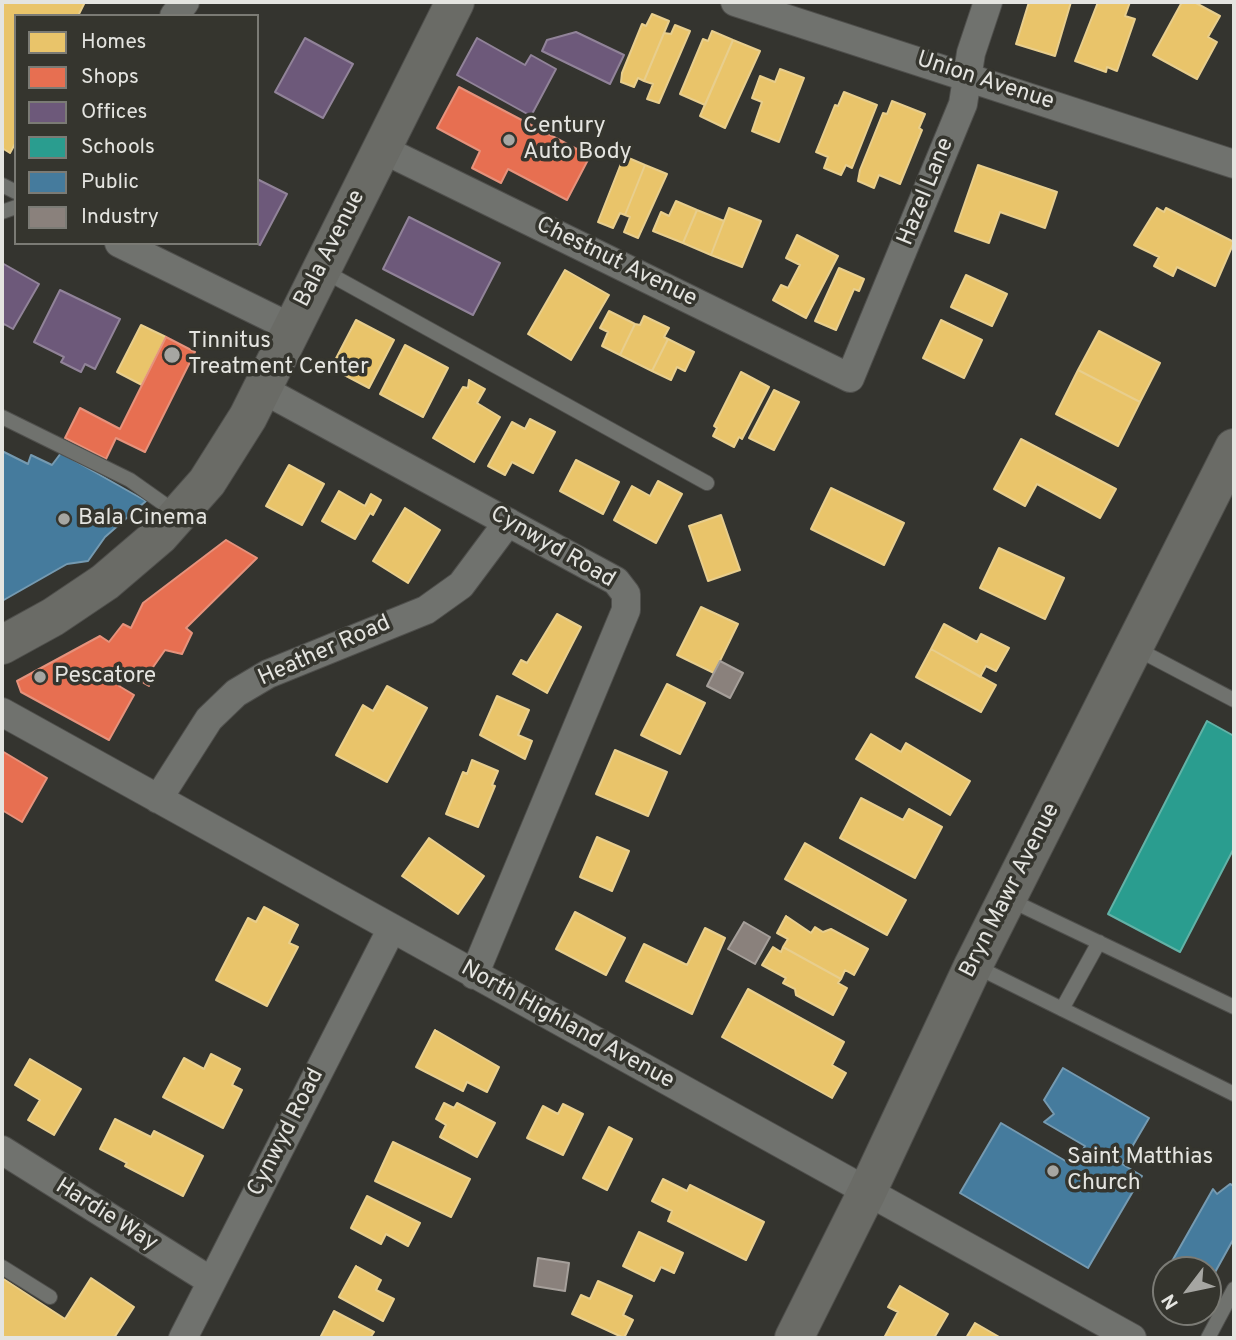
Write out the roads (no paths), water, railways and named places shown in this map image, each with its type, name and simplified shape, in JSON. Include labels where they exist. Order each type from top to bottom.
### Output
[{"type":"street","name":"Bala Avenue","points":[[2,645],[53,617],[105,582],[180,515],[228,450],[262,389],[455,2]]},
{"type":"street","name":"Union Avenue","points":[[735,2],[1234,164]]},
{"type":"street","name":"Hazel Lane","points":[[850,378],[963,104],[971,54],[988,2]]},
{"type":"street","name":"Chestnut Avenue","points":[[382,149],[850,378]]},
{"type":"street","points":[[124,245],[292,328]]},
{"type":"street","name":"Cynwyd Road","points":[[262,389],[616,581],[626,594],[627,602],[474,975]]},
{"type":"street","name":"Bryn Mawr Avenue","points":[[794,1338],[867,1192],[973,965],[1234,448]]},
{"type":"street","name":"Heather Road","points":[[158,799],[209,719],[236,693],[268,674],[426,610],[461,585],[508,522]]},
{"type":"street","name":"North Highland Avenue","points":[[2,712],[1132,1338]]},
{"type":"street","name":"Cynwyd Road","points":[[184,1338],[391,928]]},
{"type":"street","name":"Hardie Way","points":[[2,1150],[211,1282]]},
{"type":"lane","points":[[321,270],[707,483]]},
{"type":"lane","points":[[2,417],[130,480],[180,515]]},
{"type":"lane","points":[[1133,648],[1234,700]]},
{"type":"lane","points":[[1007,899],[1234,1007]]},
{"type":"lane","points":[[1062,1009],[1098,942]]},
{"type":"lane","points":[[973,965],[1234,1094]]},
{"type":"lane","points":[[2,1267],[50,1297]]},
{"type":"lane","points":[[1208,1338],[1234,1289]]},
{"type":"place","name":"Century Auto Body","points":[[509,140]]},
{"type":"place","name":"Tinnitus Treatment Center","points":[[172,355]]},
{"type":"place","name":"Bala Cinema","points":[[64,519]]},
{"type":"place","name":"Pescatore","points":[[40,677]]},
{"type":"place","name":"Saint Matthias Church","points":[[1053,1171]]}]
